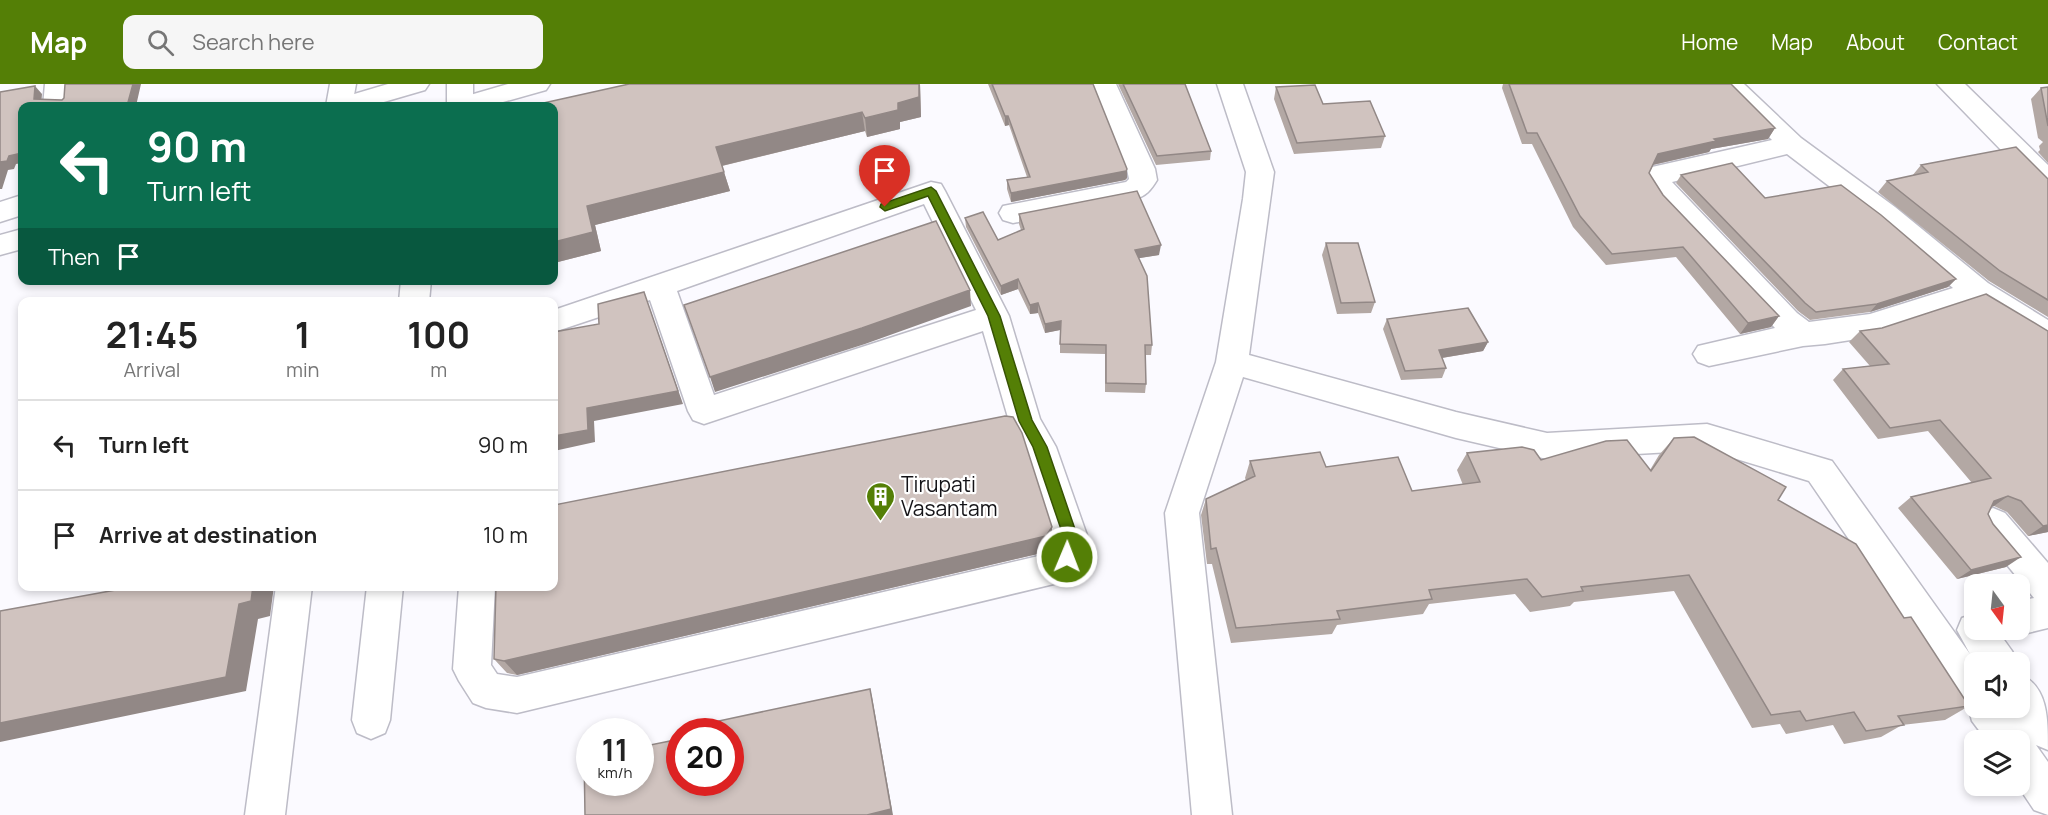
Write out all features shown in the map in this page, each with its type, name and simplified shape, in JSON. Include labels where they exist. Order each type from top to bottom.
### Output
[{"type":"street","points":[[56,102],[58,84]]},
{"type":"street","points":[[341,102],[343,84]]},
{"type":"street","points":[[355,102],[416,84]]},
{"type":"street","points":[[460,84],[461,102]]},
{"type":"street","points":[[475,102],[537,84]]},
{"type":"street","points":[[1013,213],[1135,190],[1143,180],[1141,170],[1103,84]]},
{"type":"street","points":[[1212,815],[1182,513],[1232,362],[1260,172],[1230,84]]},
{"type":"street","points":[[1730,84],[1792,144],[1885,214],[1977,291],[2048,334]]},
{"type":"street","points":[[1950,84],[2048,181]]},
{"type":"street","points":[[1792,144],[1662,174],[1658,183],[1668,197],[1786,321],[1803,334]]},
{"type":"street","points":[[477,591],[472,669],[486,690],[517,695],[1058,567],[1067,557],[1072,541],[1040,447],[1010,420],[994,316],[931,191],[558,320]]},
{"type":"street","points":[[0,212],[18,206]]},
{"type":"street","points":[[0,246],[18,240]]},
{"type":"street","points":[[660,286],[704,411],[994,316]]},
{"type":"street","points":[[1709,354],[1803,334],[1825,334],[1873,325],[1977,291]]},
{"type":"street","points":[[1232,362],[1456,425],[1547,446],[1707,437],[1820,471],[1964,676]]},
{"type":"street","points":[[1993,523],[2048,589]]},
{"type":"street","points":[[265,815],[293,591]]},
{"type":"street","points":[[370,720],[384,591]]},
{"type":"street","points":[[2030,616],[2048,612]]},
{"type":"street","points":[[2030,706],[2048,731]]},
{"type":"street","points":[[2030,770],[2048,796]]},
{"type":"building","points":[[65,84],[133,84],[128,102],[18,102],[18,154],[9,156],[7,161],[0,162],[0,92],[35,86],[34,99],[62,100]]},
{"type":"building","points":[[629,84],[919,84],[919,97],[898,103],[898,110],[865,118],[862,112],[716,147],[724,172],[587,206],[593,232],[558,241],[558,102],[548,102]]},
{"type":"building","points":[[992,84],[1093,84],[1126,171],[1011,193],[1007,180],[1030,177],[1008,116],[1005,116]]},
{"type":"building","points":[[1123,84],[1185,84],[1211,151],[1157,156]]},
{"type":"building","points":[[1509,84],[1731,84],[1775,128],[1714,139],[1716,141],[1658,154],[1649,173],[1663,195],[1779,316],[1748,323],[1683,247],[1612,254],[1580,216],[1537,133],[1527,133]]},
{"type":"building","points":[[1315,85],[1323,104],[1370,101],[1385,136],[1297,143],[1276,87]]},
{"type":"building","points":[[2048,87],[2048,126],[2041,88]]},
{"type":"building","points":[[2016,147],[2048,179],[2048,300],[2000,271],[1887,181],[1928,172],[1921,165]]},
{"type":"building","points":[[1732,163],[1765,198],[1841,185],[1881,215],[1956,279],[1877,304],[1816,312],[1681,175]]},
{"type":"building","points":[[1137,191],[1161,245],[1135,250],[1147,276],[1152,345],[1145,345],[1146,384],[1106,383],[1106,345],[1060,344],[1061,321],[1045,324],[1038,303],[1030,305],[1018,279],[1001,286],[965,218],[983,212],[998,240],[1024,229],[1019,214]]},
{"type":"building","points":[[936,221],[970,290],[710,377],[684,305]]},
{"type":"building","points":[[1326,243],[1358,243],[1375,302],[1341,303]]},
{"type":"building","points":[[644,292],[678,391],[587,408],[588,430],[558,435],[558,331],[599,324],[598,304]]},
{"type":"building","points":[[1986,294],[2048,331],[2048,525],[2043,526],[2021,501],[2008,496],[1994,501],[1988,514],[1993,524],[2021,557],[1971,570],[1911,497],[1991,478],[1940,420],[1890,428],[1843,369],[1889,364],[1860,331],[1882,328]]},
{"type":"building","points":[[1468,308],[1488,342],[1439,350],[1446,368],[1405,371],[1387,319]]},
{"type":"building","points":[[1005,416],[1013,417],[1022,433],[1052,527],[1046,536],[504,661],[494,659],[496,591],[558,591],[558,504]]},
{"type":"building","points":[[1694,437],[1786,487],[1778,500],[1856,544],[1904,618],[1911,617],[1964,698],[1964,707],[1898,716],[1904,725],[1866,731],[1854,712],[1806,721],[1800,711],[1771,715],[1689,575],[1581,587],[1583,591],[1542,597],[1527,579],[1429,590],[1432,599],[1337,611],[1340,619],[1236,628],[1216,548],[1211,549],[1206,499],[1255,476],[1250,461],[1320,452],[1326,467],[1398,457],[1412,491],[1480,482],[1467,453],[1522,447],[1534,450],[1541,460],[1606,441],[1627,440],[1651,471],[1674,438]]},
{"type":"building","points":[[110,591],[252,591],[251,601],[239,604],[226,677],[0,723],[0,611]]},
{"type":"building","points":[[870,689],[891,809],[867,815],[585,815],[585,796],[654,796],[654,744],[666,742],[666,796],[744,796],[744,718],[733,718]]},
{"type":"place","name":"Tirupati Vasantam","points":[[880,522]]},
{"type":"route","points":[[885,207],[931,191],[994,316],[1025,421],[1040,447],[1072,541],[1067,557]]}]
